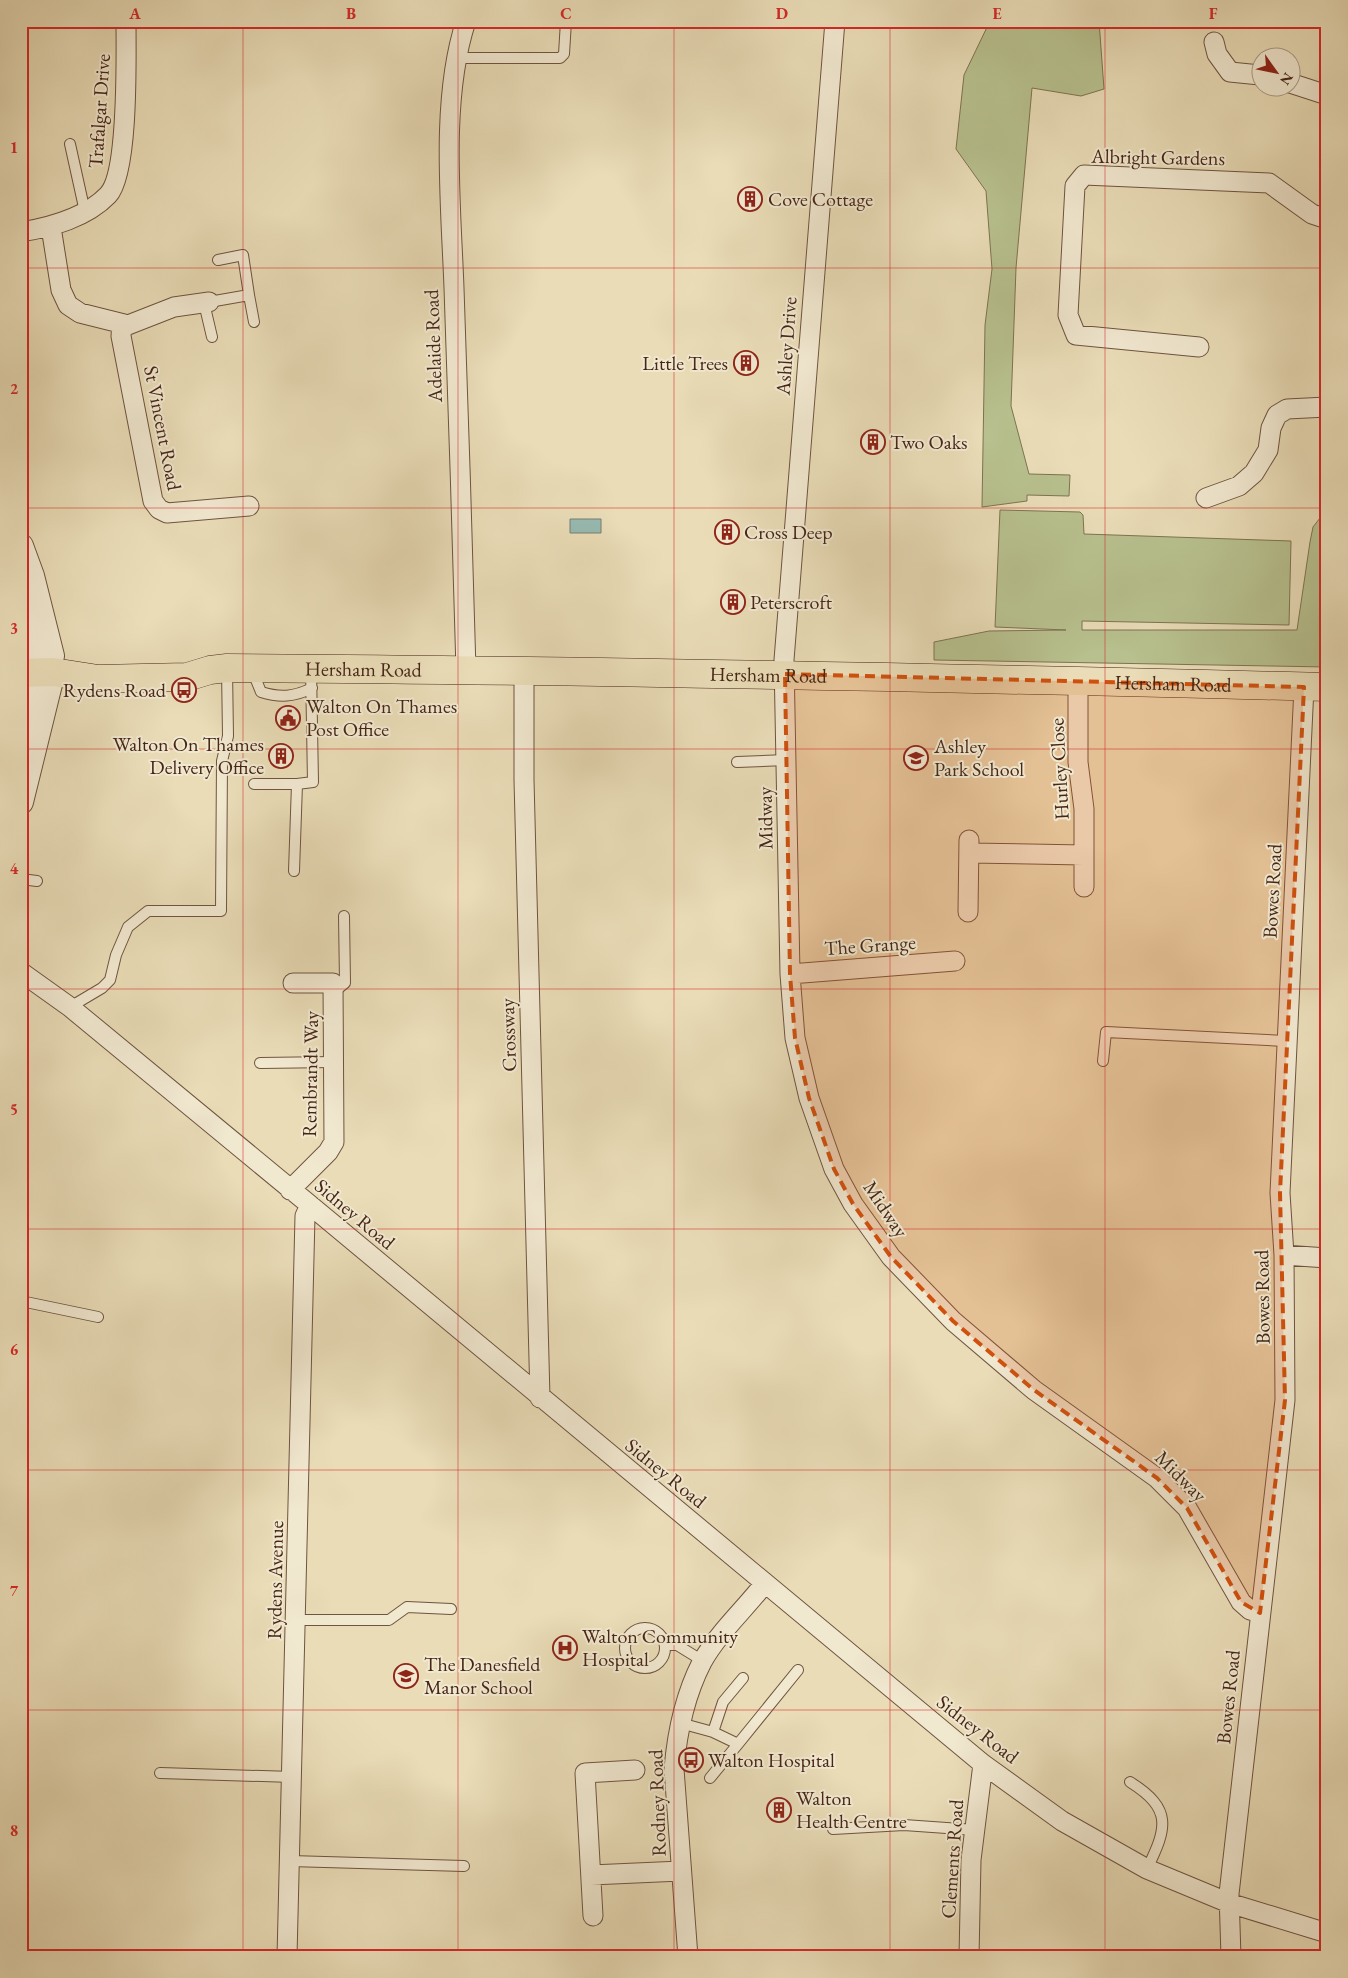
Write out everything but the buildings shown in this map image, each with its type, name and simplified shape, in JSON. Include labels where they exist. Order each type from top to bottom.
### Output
[{"type":"main road","name":"Hersham Road","points":[[36,664],[76,662],[190,663],[311,679],[466,670],[785,674],[1315,687]]},
{"type":"street","name":"Trafalgar Drive","points":[[21,232],[51,227],[84,212],[108,195],[118,180],[125,112],[126,21]]},
{"type":"street","name":"Adelaide Road","points":[[466,21],[456,58],[452,86],[450,182],[466,670]]},
{"type":"street","name":"Ashley Drive","points":[[785,674],[821,182],[835,21]]},
{"type":"street","points":[[1214,42],[1217,54],[1230,72],[1250,74]]},
{"type":"street","points":[[1300,86],[1327,94]]},
{"type":"street","name":"Albright Gardens","points":[[1198,347],[1133,339],[1096,338],[1076,335],[1072,330],[1068,315],[1076,186],[1084,175],[1269,183],[1312,214],[1327,219]]},
{"type":"street","points":[[51,227],[61,290],[68,305],[80,313],[128,325],[140,322],[174,307],[207,302]]},
{"type":"street","name":"St Vincent Road","points":[[122,324],[122,336],[153,501],[159,509],[167,513],[249,506]]},
{"type":"street","points":[[1206,498],[1239,486],[1254,473],[1268,450],[1272,428],[1277,415],[1287,409],[1327,407]]},
{"type":"street","points":[[21,802],[36,664],[22,567]]},
{"type":"street","points":[[21,756],[36,664]]},
{"type":"street","name":"Crossway","points":[[524,671],[524,780],[540,1398]]},
{"type":"street","name":"Midway","points":[[785,674],[790,974],[795,1038],[809,1098],[824,1147],[853,1204],[891,1257],[953,1321],[1034,1390],[1157,1478],[1187,1508],[1241,1602],[1250,1610],[1260,1613]]},
{"type":"street","name":"Hurley Close","points":[[1078,681],[1078,762],[1084,809],[1084,887]]},
{"type":"street","name":"Bowes Road","points":[[1231,1957],[1230,1903],[1260,1613],[1285,1400],[1284,1255],[1280,1193],[1286,1040],[1315,687]]},
{"type":"street","points":[[968,912],[969,846],[1084,855]]},
{"type":"street","name":"The Grange","points":[[790,974],[955,961]]},
{"type":"street","name":"Sidney Road","points":[[21,972],[70,1007],[983,1764],[1062,1821],[1147,1869],[1230,1903],[1327,1933]]},
{"type":"street","name":"Rembrandt Way","points":[[290,1190],[328,1152],[334,1142],[333,983],[292,983]]},
{"type":"street","name":"Rydens Avenue","points":[[287,1957],[293,1778],[305,1216],[310,1205]]},
{"type":"street","points":[[1284,1255],[1327,1258]]},
{"type":"street","name":"Rodney Road","points":[[688,1957],[674,1769],[680,1724],[689,1692],[703,1661],[764,1583]]},
{"type":"street","name":"Clements Road","points":[[969,1957],[971,1860],[983,1764]]},
{"type":"street","points":[[593,1916],[585,1766],[635,1770]]},
{"type":"street","points":[[591,1875],[681,1871]]},
{"type":"lane","points":[[456,58],[560,58],[564,54],[566,21]]},
{"type":"lane","points":[[70,144],[84,212]]},
{"type":"lane","points":[[218,260],[243,255],[254,322]]},
{"type":"lane","points":[[212,336],[207,302],[249,295]]},
{"type":"lane","points":[[70,1007],[102,988],[110,980],[116,955],[128,927],[148,911],[221,911],[222,761],[228,736],[230,669]]},
{"type":"lane","points":[[254,784],[313,782],[311,679]]},
{"type":"lane","points":[[737,762],[786,760]]},
{"type":"lane","points":[[294,871],[297,784]]},
{"type":"lane","points":[[21,879],[37,881]]},
{"type":"lane","points":[[334,992],[345,983],[344,916]]},
{"type":"lane","points":[[1103,1061],[1106,1032],[1286,1040]]},
{"type":"lane","points":[[260,1063],[334,1062]]},
{"type":"lane","points":[[21,1301],[98,1317]]},
{"type":"lane","points":[[296,1620],[390,1620],[407,1607],[450,1609]]},
{"type":"lane","points":[[638,1629],[652,1629],[662,1638],[665,1645],[662,1658],[657,1664],[644,1668],[632,1663],[625,1651],[628,1637],[638,1629]]},
{"type":"lane","points":[[665,1645],[677,1645],[703,1661]]},
{"type":"lane","points":[[710,1778],[798,1670]]},
{"type":"lane","points":[[713,1732],[723,1702],[743,1678]]},
{"type":"lane","points":[[680,1724],[713,1732],[738,1744]]},
{"type":"lane","points":[[160,1773],[293,1778]]},
{"type":"lane","points":[[1130,1782],[1149,1794],[1162,1816],[1160,1842],[1147,1869]]},
{"type":"lane","points":[[833,1828],[904,1825],[975,1830]]},
{"type":"lane","points":[[290,1861],[464,1866]]},
{"type":"highlighted area","points":[[785,674],[1304,687],[1280,1193],[1285,1400],[1260,1613],[1241,1602],[1187,1508],[1157,1478],[1034,1390],[953,1321],[891,1257],[853,1204],[834,1169],[809,1098],[795,1038],[790,974]]},
{"type":"green space","points":[[990,21],[1099,21],[1104,89],[1081,96],[1032,88],[1016,268],[1011,406],[1029,474],[1070,475],[1069,496],[1027,495],[1027,501],[982,507],[985,325],[992,269],[986,191],[956,149],[964,75]]},
{"type":"green space","points":[[1327,509],[1327,667],[934,660],[934,642],[989,631],[1066,630],[995,627],[1000,510],[1080,512],[1083,515],[1084,534],[1291,541],[1289,625],[1082,621],[1082,630],[1297,630],[1313,527]]},
{"type":"water","points":[[570,519],[601,519],[601,533],[570,533]]},
{"type":"place","name":"Cove Cottage","points":[[750,199]]},
{"type":"place","name":"Little Trees","points":[[746,363]]},
{"type":"place","name":"Two Oaks","points":[[873,442]]},
{"type":"place","name":"Cross Deep","points":[[727,532]]},
{"type":"place","name":"Peterscroft","points":[[733,602]]},
{"type":"place","name":"Rydens Road","points":[[184,690]]},
{"type":"place","name":"Walton On Thames Post Office","points":[[288,718]]},
{"type":"place","name":"Walton On Thames Delivery Office","points":[[281,756]]},
{"type":"place","name":"Ashley Park School","points":[[916,758]]},
{"type":"place","name":"Walton Community Hospital","points":[[565,1648]]},
{"type":"place","name":"The Danesfield Manor School","points":[[406,1676]]},
{"type":"place","name":"Walton Hospital","points":[[691,1760]]},
{"type":"place","name":"Walton Health Centre","points":[[779,1810]]}]
